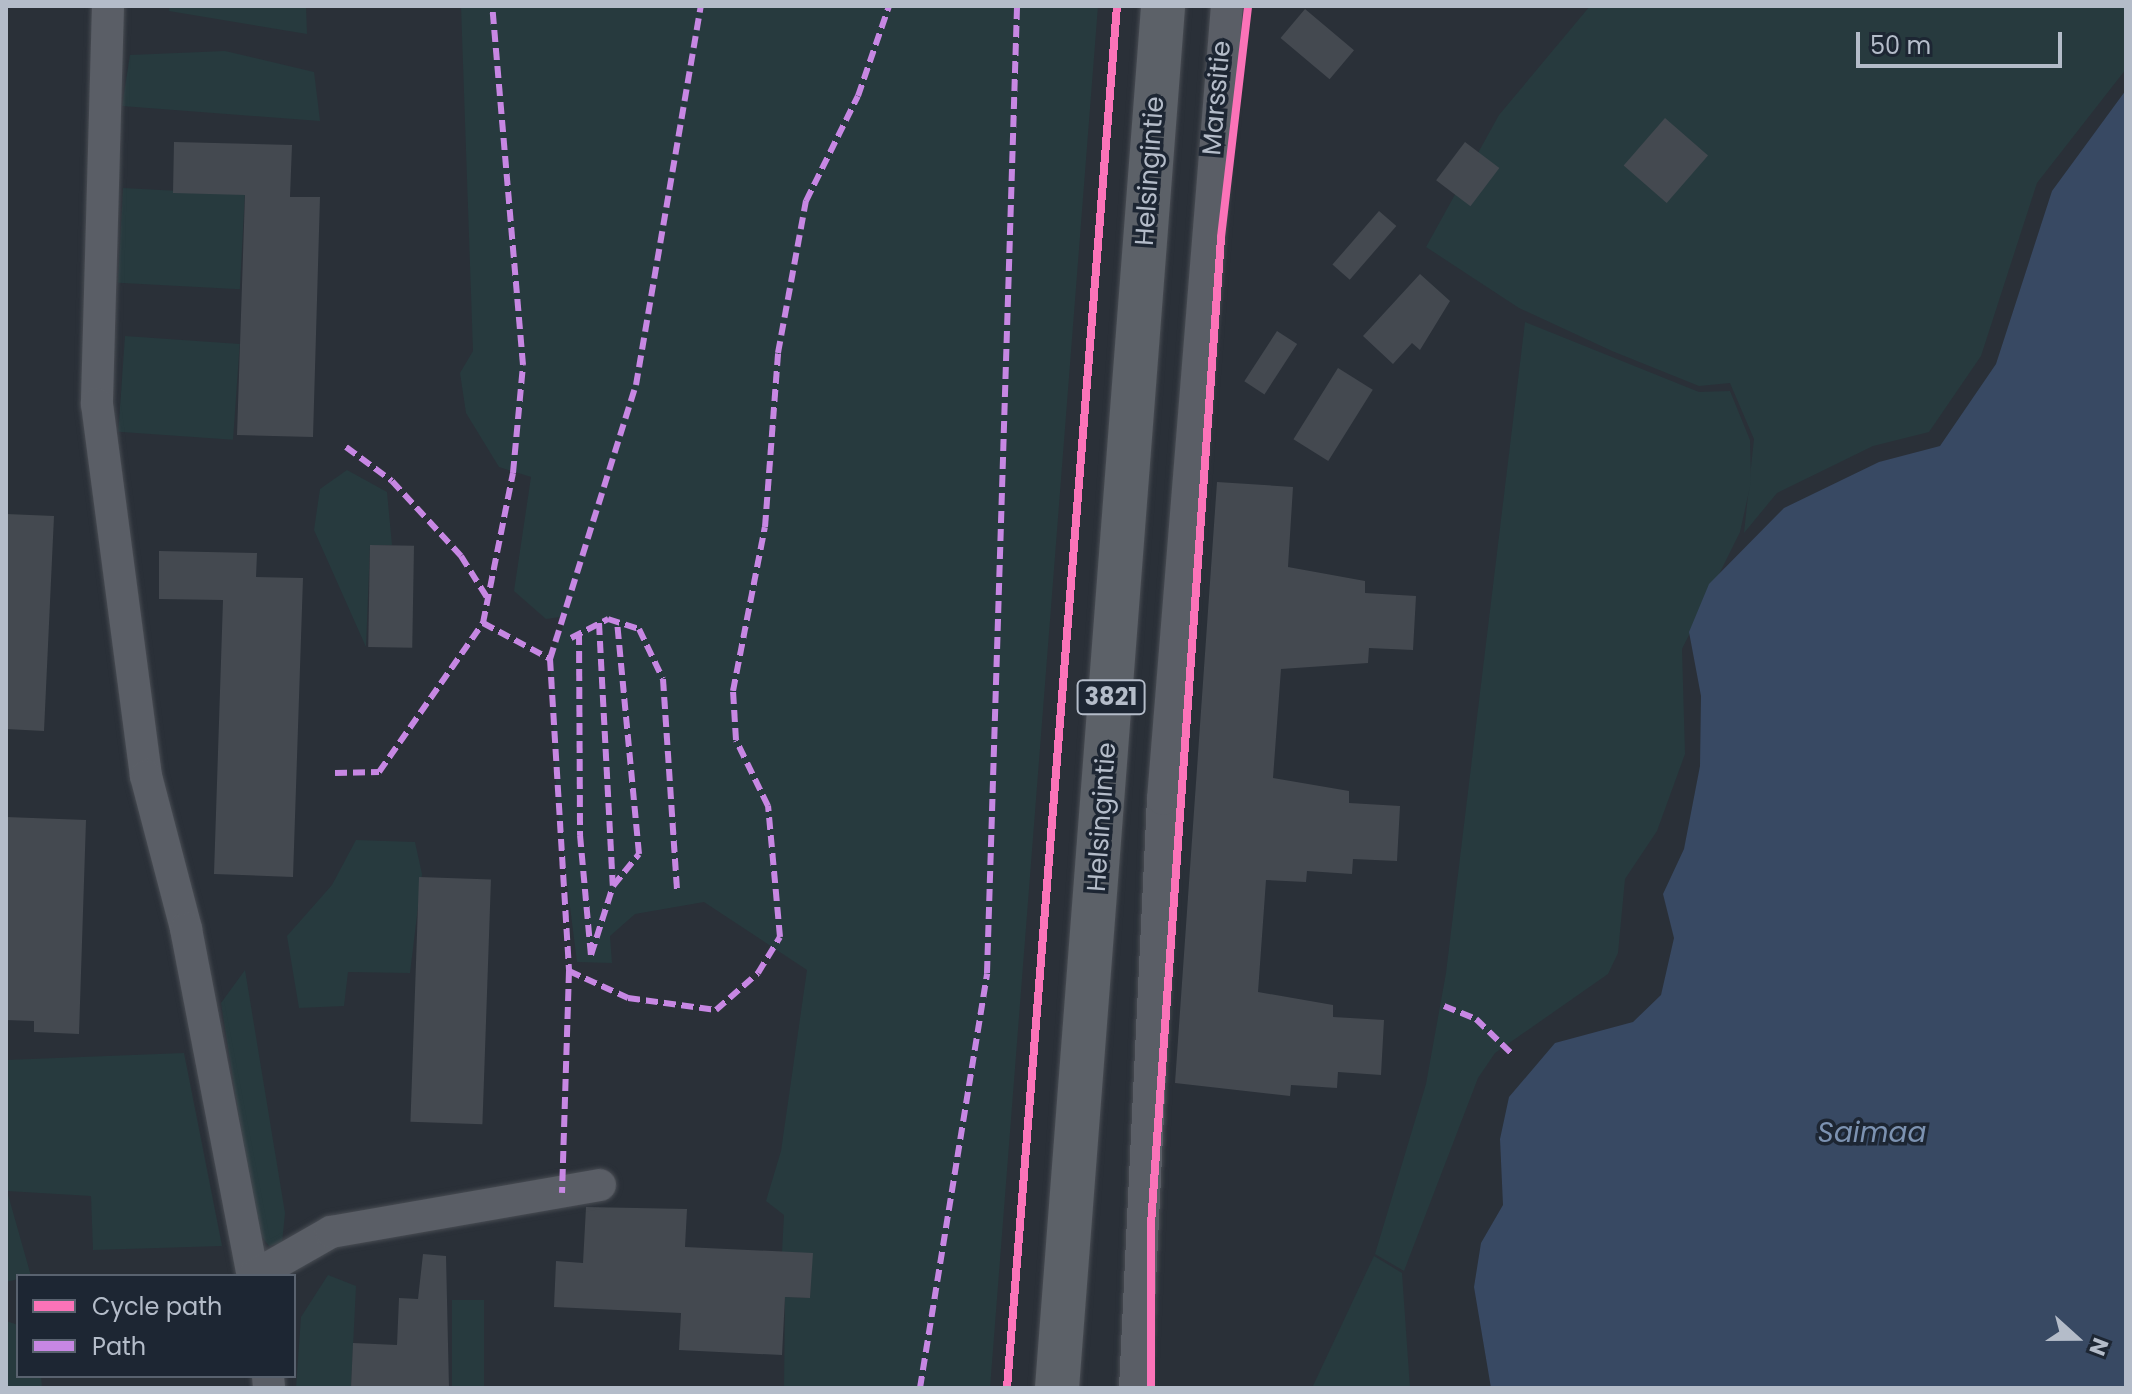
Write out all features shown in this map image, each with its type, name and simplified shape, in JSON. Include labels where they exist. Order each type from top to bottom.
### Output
[{"type":"main road","name":"Helsingintie","points":[[1057,1388],[1163,6]]},
{"type":"street","points":[[108,6],[97,404],[146,776],[188,940],[254,1274]]},
{"type":"street","name":"Marssitie","points":[[1135,1388],[1163,799],[1227,6]]},
{"type":"street","points":[[258,1274],[331,1232],[600,1185]]},
{"type":"green space","points":[[170,6],[306,6],[307,34],[169,11]]},
{"type":"green space","points":[[461,6],[1098,6],[990,1388],[784,1388],[785,1297],[810,1298],[812,1254],[782,1252],[784,1215],[766,1201],[781,1151],[807,970],[704,902],[635,914],[610,936],[612,963],[577,962],[557,804],[550,659],[567,616],[546,619],[514,591],[531,477],[499,467],[466,413],[460,373],[473,351]]},
{"type":"green space","points":[[1590,6],[2126,6],[2126,69],[2037,183],[1981,356],[1929,432],[1873,446],[1777,493],[1744,533],[1754,439],[1730,383],[1699,386],[1612,351],[1519,308],[1426,247],[1499,115]]},
{"type":"green space","points":[[225,51],[314,72],[320,121],[122,106],[130,55]]},
{"type":"green space","points":[[123,188],[245,194],[240,289],[118,283]]},
{"type":"green space","points":[[1525,322],[1699,392],[1730,391],[1750,440],[1751,482],[1740,532],[1682,649],[1685,754],[1657,831],[1625,879],[1618,953],[1608,974],[1495,1053],[1478,1078],[1404,1271],[1375,1254],[1426,1084],[1446,973]]},
{"type":"green space","points":[[125,336],[240,344],[233,440],[118,432]]},
{"type":"green space","points":[[347,470],[387,492],[392,545],[370,545],[366,647],[314,530],[320,489]]},
{"type":"green space","points":[[356,840],[415,842],[422,874],[410,973],[348,972],[344,1006],[299,1008],[287,936],[332,885]]},
{"type":"green space","points":[[245,970],[285,1213],[282,1243],[269,1246],[257,1230],[221,1003]]},
{"type":"green space","points":[[184,1053],[222,1246],[93,1250],[91,1196],[7,1191],[30,1274],[16,1274],[16,1280],[6,1282],[6,1060]]},
{"type":"green space","points":[[1374,1256],[1402,1273],[1410,1388],[1312,1388]]},
{"type":"green space","points":[[328,1275],[356,1286],[351,1388],[296,1388],[301,1317]]},
{"type":"green space","points":[[452,1300],[484,1300],[484,1388],[452,1388]]},
{"type":"green space","points":[[6,1321],[16,1324],[16,1378],[41,1378],[42,1388],[6,1388]]},
{"type":"water","name":"Saimaa","points":[[2126,90],[2126,1388],[1491,1388],[1474,1287],[1481,1243],[1503,1205],[1500,1139],[1509,1097],[1555,1043],[1633,1022],[1661,995],[1674,938],[1663,894],[1684,849],[1700,766],[1701,696],[1689,632],[1709,584],[1784,508],[1879,462],[1940,446],[1996,364],[2052,191]]},
{"type":"building","points":[[1305,9],[1354,50],[1330,79],[1281,38]]},
{"type":"building","points":[[1665,118],[1708,155],[1667,203],[1624,166]]},
{"type":"building","points":[[174,142],[292,145],[290,197],[320,197],[313,437],[237,435],[245,195],[173,193]]},
{"type":"building","points":[[1465,142],[1499,168],[1470,206],[1436,180]]},
{"type":"building","points":[[1379,211],[1396,226],[1350,280],[1332,265]]},
{"type":"building","points":[[1420,274],[1450,301],[1420,350],[1412,343],[1393,364],[1363,336]]},
{"type":"building","points":[[1277,331],[1297,344],[1264,394],[1244,381]]},
{"type":"building","points":[[1338,368],[1373,390],[1328,461],[1293,439]]},
{"type":"building","points":[[1217,482],[1293,487],[1288,567],[1365,581],[1365,593],[1416,596],[1413,650],[1369,648],[1368,663],[1281,669],[1273,778],[1349,791],[1349,803],[1400,806],[1397,861],[1353,859],[1352,874],[1307,871],[1306,882],[1266,880],[1258,992],[1333,1005],[1333,1017],[1384,1020],[1381,1075],[1338,1072],[1337,1088],[1291,1085],[1290,1096],[1175,1083]]},
{"type":"building","points":[[6,514],[54,516],[44,731],[6,729]]},
{"type":"building","points":[[370,545],[414,546],[412,648],[368,647]]},
{"type":"building","points":[[159,551],[257,553],[256,577],[303,578],[293,877],[214,874],[223,600],[159,599]]},
{"type":"building","points":[[6,817],[86,820],[79,1034],[34,1032],[34,1021],[6,1020]]},
{"type":"building","points":[[419,877],[491,880],[482,1124],[410,1122]]},
{"type":"building","points":[[586,1207],[687,1209],[685,1247],[813,1253],[810,1298],[785,1297],[782,1355],[679,1350],[681,1313],[554,1307],[556,1261],[583,1263]]},
{"type":"building","points":[[423,1254],[446,1256],[449,1388],[351,1388],[353,1343],[397,1345],[399,1298],[418,1299]]},
{"type":"marked path","points":[[335,773],[379,772],[483,623],[513,473],[523,365],[492,6]]},
{"type":"marked path","points":[[550,659],[636,385],[701,6]]},
{"type":"marked path","points":[[569,971],[628,998],[716,1010],[758,973],[780,937],[768,806],[736,740],[733,691],[765,527],[778,353],[806,201],[858,96],[889,6]]},
{"type":"marked path","points":[[920,1388],[987,973],[1017,6]]},
{"type":"marked path","points":[[346,447],[392,481],[461,556],[488,599]]},
{"type":"marked path","points":[[571,638],[608,619],[639,629],[663,679],[677,892]]},
{"type":"marked path","points":[[579,633],[580,835],[591,955],[613,886],[639,854],[617,622]]},
{"type":"marked path","points":[[483,623],[550,659],[569,971],[562,1193]]},
{"type":"marked path","points":[[599,623],[613,886]]},
{"type":"marked path","points":[[1444,1006],[1476,1019],[1511,1053]]},
{"type":"cycle path","points":[[1007,1388],[1117,6]]},
{"type":"cycle path","points":[[1151,1388],[1151,1224],[1221,237],[1248,6]]}]
